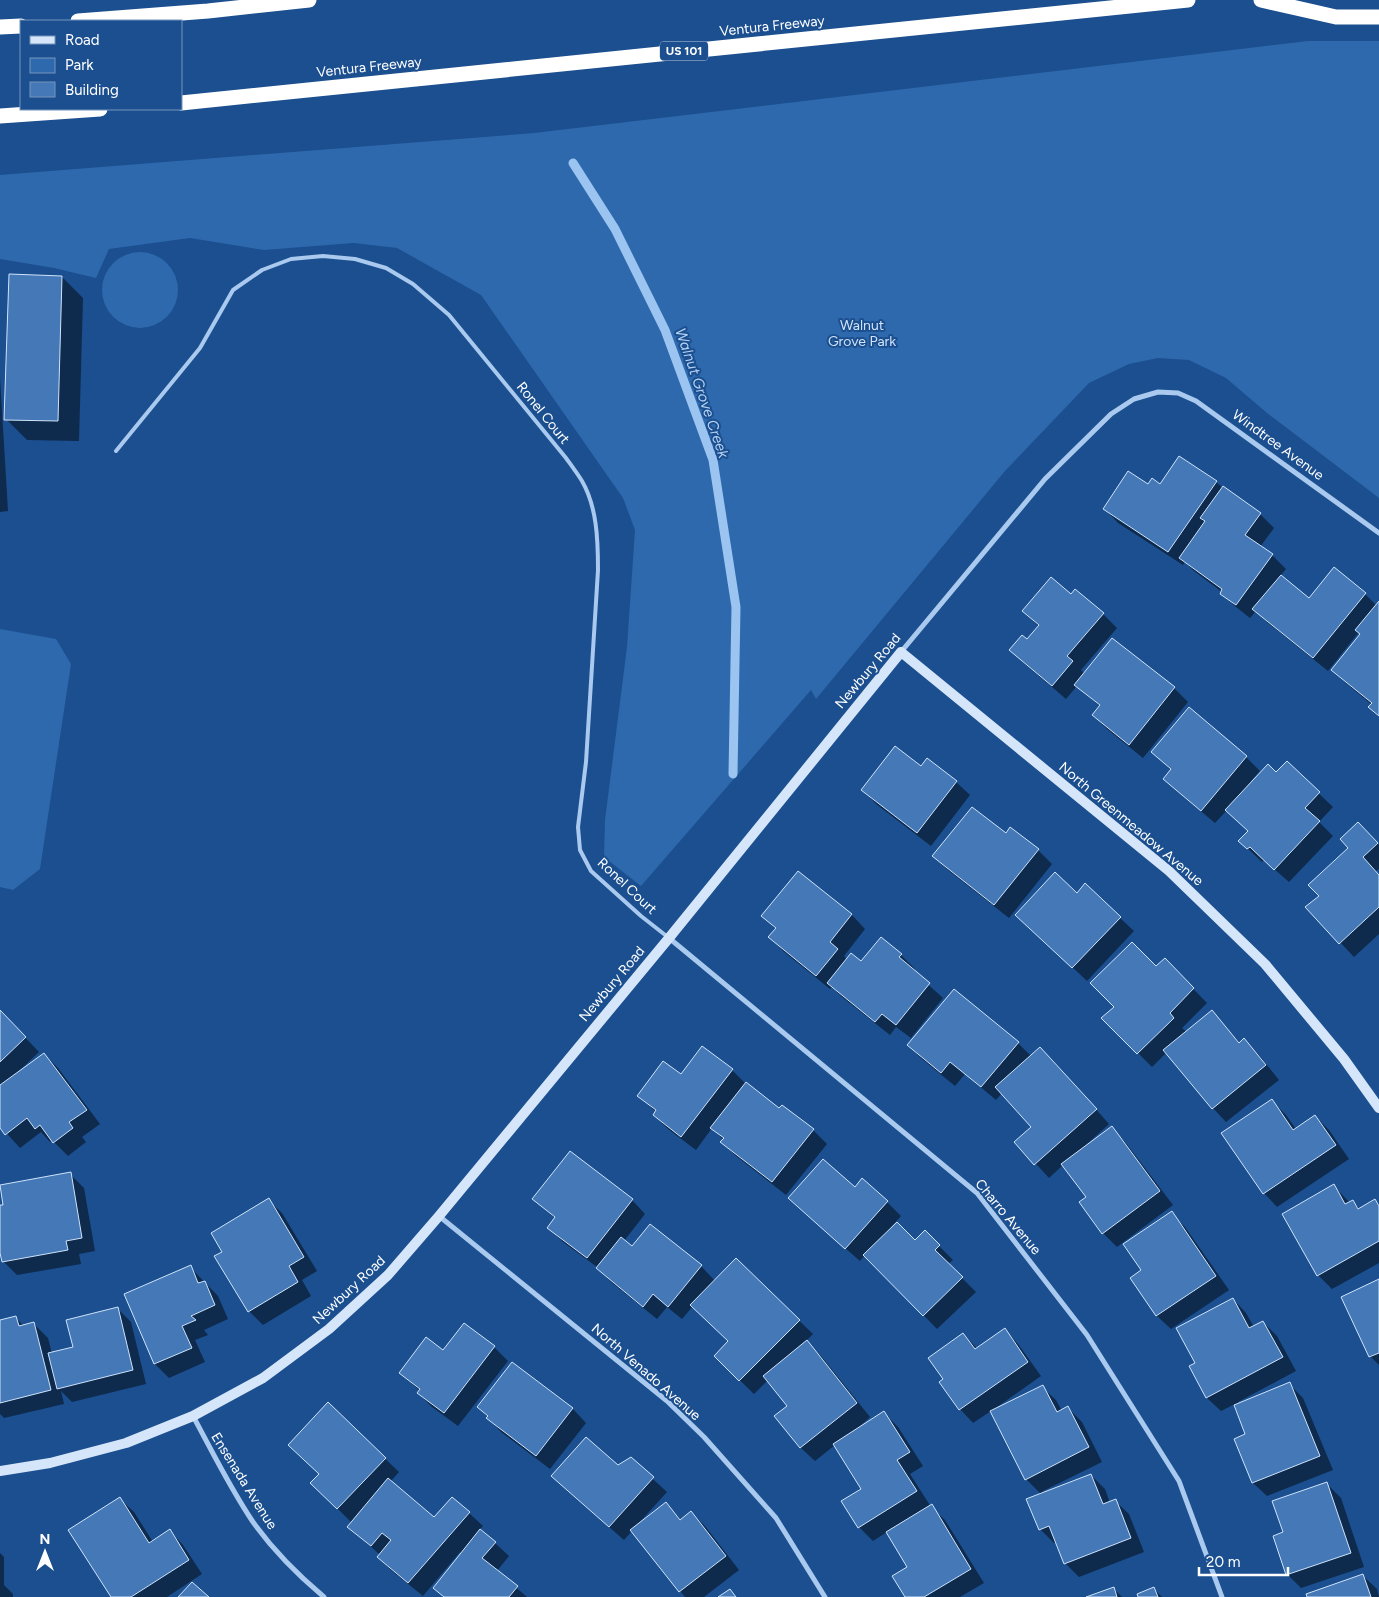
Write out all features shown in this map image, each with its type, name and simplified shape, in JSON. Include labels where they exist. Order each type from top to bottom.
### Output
[{"type":"highway","points":[[91,20],[208,11],[309,0]]},
{"type":"highway","name":"Ventura Freeway","points":[[182,103],[1188,0]]},
{"type":"highway","points":[[1261,0],[1336,17],[1379,17]]},
{"type":"highway","points":[[0,27],[20,26]]},
{"type":"highway","points":[[0,116],[86,110]]},
{"type":"street","name":"Windtree Avenue","points":[[1158,392],[1178,393],[1196,401],[1379,533]]},
{"type":"street","name":"Newbury Road","points":[[0,1471],[50,1463],[126,1443],[193,1416],[263,1378],[329,1329],[388,1275],[440,1216],[1045,479],[1111,414],[1134,399],[1158,392]]},
{"type":"street","name":"North Greenmeadow Avenue","points":[[902,652],[1169,872],[1265,964],[1344,1059],[1379,1108]]},
{"type":"street","name":"Charro Avenue","points":[[669,938],[976,1193],[1087,1335],[1179,1481],[1222,1597]]},
{"type":"street","name":"North Venado Avenue","points":[[440,1216],[667,1401],[704,1437],[776,1518],[825,1597]]},
{"type":"street","name":"Ensenada Avenue","points":[[193,1416],[253,1522],[282,1558],[324,1597]]},
{"type":"lane","name":"Ronel Court","points":[[116,451],[200,348],[233,290],[262,270],[291,259],[323,256],[355,259],[386,268],[413,284],[449,315],[566,458],[582,481],[594,512],[598,540],[598,570],[586,762],[578,827],[580,850],[591,870],[641,916],[669,938]]},
{"type":"green space","name":"Walnut Grove Park","points":[[1308,41],[1379,41],[1379,498],[1267,413],[1226,378],[1189,360],[1158,358],[1129,364],[1089,383],[1005,471],[816,699],[811,690],[641,886],[604,857],[605,820],[627,647],[635,530],[623,498],[481,295],[397,248],[354,243],[264,250],[190,238],[109,249],[96,278],[54,268],[0,259],[0,175],[534,133]]},
{"type":"green space","points":[[140,252],[155,255],[167,263],[175,275],[178,290],[175,305],[167,317],[155,325],[140,328],[125,325],[113,317],[105,305],[102,290],[105,275],[113,263],[125,255]]},
{"type":"green space","points":[[0,629],[56,639],[71,664],[40,869],[13,890],[0,887]]},
{"type":"building","points":[[9,274],[62,276],[58,421],[4,420]]},
{"type":"building","points":[[1179,456],[1217,481],[1168,552],[1103,509],[1128,471],[1148,484],[1152,478],[1160,484]]},
{"type":"building","points":[[1223,486],[1261,513],[1245,535],[1273,554],[1236,605],[1220,594],[1222,589],[1179,558],[1205,521],[1200,518]]},
{"type":"building","points":[[1334,567],[1366,593],[1313,658],[1252,609],[1281,575],[1309,598]]},
{"type":"building","points":[[1051,577],[1071,594],[1075,589],[1104,613],[1067,656],[1073,661],[1052,686],[1009,650],[1022,635],[1027,639],[1039,625],[1022,611]]},
{"type":"building","points":[[1379,601],[1379,716],[1368,707],[1372,703],[1331,670],[1360,634],[1355,630]]},
{"type":"building","points":[[1112,638],[1175,687],[1129,745],[1092,715],[1100,705],[1074,685]]},
{"type":"building","points":[[1189,707],[1247,756],[1201,811],[1163,779],[1171,769],[1151,752]]},
{"type":"building","points":[[895,746],[921,766],[927,758],[957,781],[917,833],[861,790]]},
{"type":"building","points":[[1287,761],[1320,792],[1305,808],[1320,821],[1274,870],[1250,847],[1247,849],[1238,841],[1248,831],[1225,810],[1268,764],[1276,772]]},
{"type":"building","points":[[972,807],[1006,833],[1010,827],[1039,849],[994,905],[932,856]]},
{"type":"building","points":[[1358,822],[1378,843],[1363,857],[1379,875],[1379,907],[1339,944],[1305,907],[1319,896],[1308,885],[1348,848],[1340,839]]},
{"type":"building","points":[[798,871],[852,914],[830,942],[838,949],[816,976],[768,937],[776,928],[761,916]]},
{"type":"building","points":[[1055,872],[1077,893],[1085,883],[1121,917],[1072,968],[1015,915]]},
{"type":"building","points":[[881,937],[902,954],[899,957],[930,983],[896,1025],[882,1014],[875,1022],[827,983],[851,953],[861,961]]},
{"type":"building","points":[[1132,942],[1156,966],[1165,958],[1194,988],[1170,1013],[1174,1018],[1137,1054],[1101,1018],[1114,1007],[1090,983]]},
{"type":"building","points":[[954,989],[1019,1042],[981,1087],[950,1062],[941,1073],[907,1045]]},
{"type":"building","points":[[0,1010],[26,1037],[0,1062]]},
{"type":"building","points":[[1212,1010],[1239,1043],[1244,1038],[1266,1065],[1212,1109],[1163,1050]]},
{"type":"building","points":[[702,1046],[733,1069],[681,1137],[653,1115],[656,1110],[637,1096],[663,1061],[681,1074]]},
{"type":"building","points":[[1040,1047],[1097,1109],[1034,1165],[1014,1142],[1031,1127],[995,1087]]},
{"type":"building","points":[[44,1053],[87,1110],[69,1122],[73,1128],[53,1143],[40,1125],[35,1129],[27,1118],[5,1135],[0,1128],[0,1085]]},
{"type":"building","points":[[746,1082],[779,1108],[782,1105],[814,1129],[772,1182],[720,1142],[724,1138],[710,1128]]},
{"type":"building","points":[[1272,1099],[1293,1130],[1315,1115],[1336,1145],[1263,1194],[1221,1133]]},
{"type":"building","points":[[1112,1126],[1160,1191],[1102,1234],[1079,1202],[1086,1197],[1061,1164]]},
{"type":"building","points":[[570,1151],[633,1199],[587,1258],[547,1228],[555,1217],[532,1199]]},
{"type":"building","points":[[823,1159],[855,1187],[862,1178],[888,1201],[845,1249],[788,1198]]},
{"type":"building","points":[[71,1172],[82,1238],[66,1241],[68,1250],[2,1262],[0,1253],[0,1205],[3,1205],[0,1185]]},
{"type":"building","points":[[1334,1184],[1345,1204],[1353,1200],[1358,1209],[1375,1199],[1379,1206],[1379,1241],[1317,1276],[1282,1214]]},
{"type":"building","points":[[269,1198],[304,1257],[289,1266],[298,1282],[248,1312],[214,1256],[222,1252],[211,1233]]},
{"type":"building","points":[[1172,1211],[1216,1276],[1156,1316],[1130,1278],[1141,1270],[1123,1244]]},
{"type":"building","points":[[897,1222],[915,1240],[925,1230],[940,1245],[935,1250],[963,1277],[923,1316],[863,1255]]},
{"type":"building","points":[[650,1224],[702,1265],[668,1307],[653,1294],[643,1307],[596,1268],[621,1237],[632,1246]]},
{"type":"building","points":[[736,1258],[800,1320],[739,1381],[714,1356],[728,1341],[690,1305]]},
{"type":"building","points":[[191,1265],[198,1283],[205,1281],[215,1305],[191,1316],[196,1320],[182,1326],[192,1348],[154,1364],[124,1294]]},
{"type":"building","points":[[1379,1279],[1379,1353],[1369,1357],[1341,1297]]},
{"type":"building","points":[[1233,1298],[1249,1328],[1263,1321],[1283,1357],[1206,1398],[1189,1366],[1195,1363],[1176,1328]]},
{"type":"building","points":[[118,1307],[133,1370],[57,1389],[48,1353],[73,1347],[66,1320]]},
{"type":"building","points":[[16,1316],[19,1326],[34,1322],[51,1390],[0,1403],[0,1320]]},
{"type":"building","points":[[464,1323],[495,1346],[444,1413],[417,1393],[420,1389],[399,1373],[426,1337],[443,1350]]},
{"type":"building","points":[[1005,1328],[1028,1362],[959,1410],[939,1382],[943,1379],[928,1358],[963,1333],[975,1349]]},
{"type":"building","points":[[807,1340],[857,1403],[800,1448],[774,1416],[787,1406],[763,1376]]},
{"type":"building","points":[[512,1362],[573,1408],[536,1456],[486,1418],[488,1416],[477,1407]]},
{"type":"building","points":[[1290,1382],[1320,1456],[1252,1483],[1234,1439],[1245,1434],[1234,1405]]},
{"type":"building","points":[[1043,1385],[1057,1412],[1068,1406],[1089,1447],[1025,1480],[990,1411]]},
{"type":"building","points":[[328,1402],[386,1458],[337,1509],[310,1483],[319,1474],[288,1445]]},
{"type":"building","points":[[884,1411],[910,1452],[897,1460],[917,1491],[858,1528],[841,1501],[861,1489],[833,1444]]},
{"type":"building","points":[[586,1437],[618,1465],[631,1457],[654,1477],[609,1527],[551,1476]]},
{"type":"building","points":[[1091,1474],[1103,1504],[1116,1499],[1131,1538],[1064,1564],[1049,1526],[1039,1530],[1026,1499]]},
{"type":"building","points":[[388,1478],[434,1517],[452,1497],[470,1512],[408,1583],[377,1557],[391,1540],[382,1533],[371,1546],[347,1527]]},
{"type":"building","points":[[1327,1482],[1351,1553],[1286,1575],[1273,1536],[1283,1532],[1272,1501]]},
{"type":"building","points":[[120,1497],[149,1543],[170,1529],[189,1560],[131,1597],[111,1597],[68,1530]]},
{"type":"building","points":[[666,1502],[680,1520],[691,1511],[726,1556],[679,1592],[630,1530]]},
{"type":"building","points":[[932,1504],[971,1569],[924,1597],[905,1597],[892,1576],[907,1567],[886,1532]]},
{"type":"building","points":[[480,1529],[496,1542],[482,1558],[518,1586],[509,1597],[444,1597],[433,1588]]},
{"type":"building","points":[[1363,1574],[1371,1597],[1307,1597],[1306,1594]]},
{"type":"building","points":[[192,1582],[209,1597],[178,1597]]},
{"type":"building","points":[[1114,1587],[1117,1597],[1086,1597]]},
{"type":"building","points":[[1154,1587],[1158,1597],[1138,1597],[1137,1594]]},
{"type":"building","points":[[730,1589],[736,1597],[718,1597]]},
{"type":"waterway","name":"Walnut Grove Creek","points":[[573,163],[615,229],[665,330],[713,460],[736,607],[733,774]]}]
